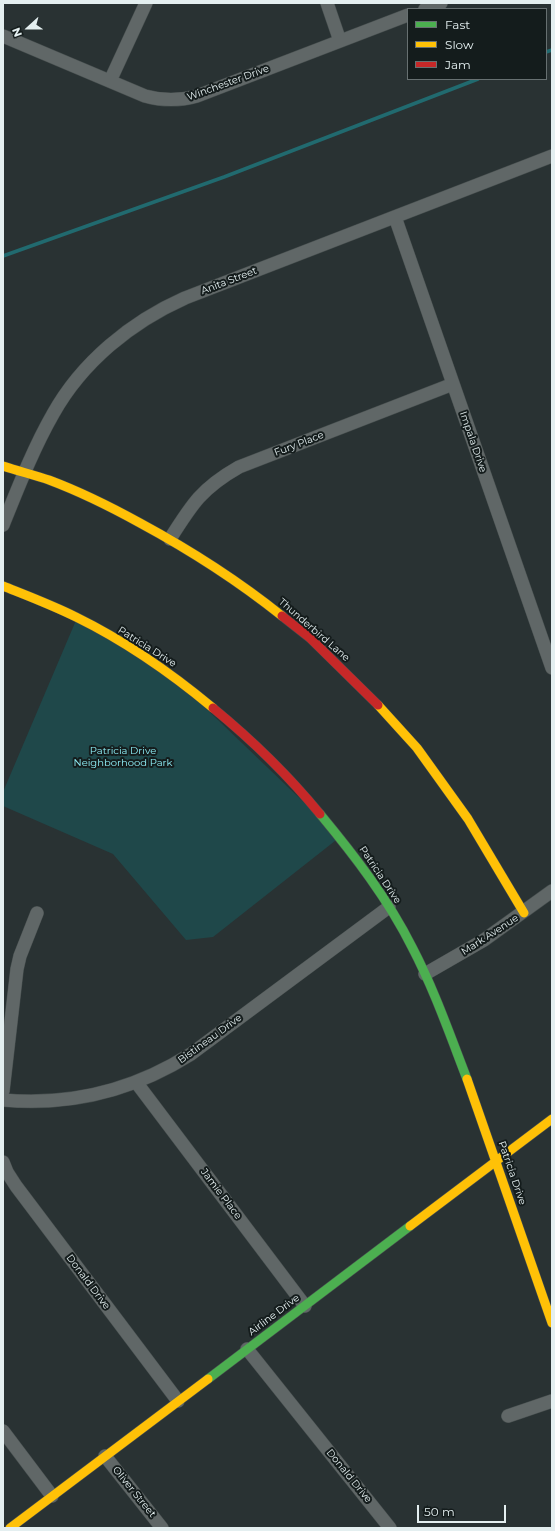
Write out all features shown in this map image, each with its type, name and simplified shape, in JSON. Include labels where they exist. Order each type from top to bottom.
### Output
[{"type":"street","points":[[110,81],[146,3]]},
{"type":"street","points":[[327,3],[340,41]]},
{"type":"street","points":[[428,8],[441,3]]},
{"type":"street","name":"Winchester Drive","points":[[3,36],[130,90],[158,100],[184,100],[407,16]]},
{"type":"street","name":"Anita Street","points":[[3,525],[47,424],[69,389],[101,353],[134,326],[158,311],[185,298],[552,156]]},
{"type":"street","name":"Impala Drive","points":[[395,217],[552,668]]},
{"type":"street","name":"Fury Place","points":[[170,539],[197,498],[212,484],[238,467],[453,384]]},
{"type":"street","name":"Thunderbird Lane","points":[[3,466],[49,480],[103,503],[170,539],[218,568],[282,615],[332,658],[376,702],[417,748],[484,844],[524,913]]},
{"type":"street","name":"Patricia Drive","points":[[3,586],[77,618],[170,674],[222,714],[267,754],[315,807],[347,846],[389,906],[412,947],[445,1020],[552,1323]]},
{"type":"street","name":"Mark Avenue","points":[[425,974],[484,940],[524,913],[552,891]]},
{"type":"street","name":"Bistineau Drive","points":[[3,1100],[36,1102],[66,1100],[98,1094],[136,1082],[164,1070],[191,1054],[389,906]]},
{"type":"street","points":[[3,1091],[17,969],[22,950],[37,913]]},
{"type":"street","name":"Jamie Place","points":[[136,1082],[305,1306]]},
{"type":"street","name":"Airline Drive","points":[[10,1528],[552,1119]]},
{"type":"street","name":"Donald Drive","points":[[3,1162],[7,1172],[16,1186],[178,1401]]},
{"type":"street","name":"Donald Drive","points":[[247,1349],[390,1528]]},
{"type":"street","points":[[508,1416],[552,1401]]},
{"type":"street","points":[[3,1431],[52,1496]]},
{"type":"street","name":"Oliver Street","points":[[105,1456],[162,1528]]},
{"type":"green space","name":"Patricia Drive Neighborhood Park","points":[[77,618],[170,674],[340,837],[213,937],[186,940],[113,854],[3,806],[3,792]]},
{"type":"waterway","points":[[547,52],[552,50]]},
{"type":"waterway","points":[[3,256],[224,177],[475,80]]},
{"type":"traffic: fast","points":[[320,814],[370,878],[403,929],[435,996],[467,1079]]},
{"type":"traffic: fast","points":[[208,1379],[410,1226]]},
{"type":"traffic: slow","points":[[3,466],[61,485],[96,500],[129,517],[213,566],[282,616]]},
{"type":"traffic: slow","points":[[3,586],[67,613],[112,636],[181,682],[213,708]]},
{"type":"traffic: slow","points":[[378,705],[417,748],[468,819],[524,913]]},
{"type":"traffic: slow","points":[[467,1079],[552,1323]]},
{"type":"traffic: slow","points":[[410,1226],[552,1119]]},
{"type":"traffic: slow","points":[[10,1528],[208,1379]]},
{"type":"traffic: jam","points":[[282,616],[310,638],[378,705]]},
{"type":"traffic: jam","points":[[213,708],[269,758],[320,814]]}]
